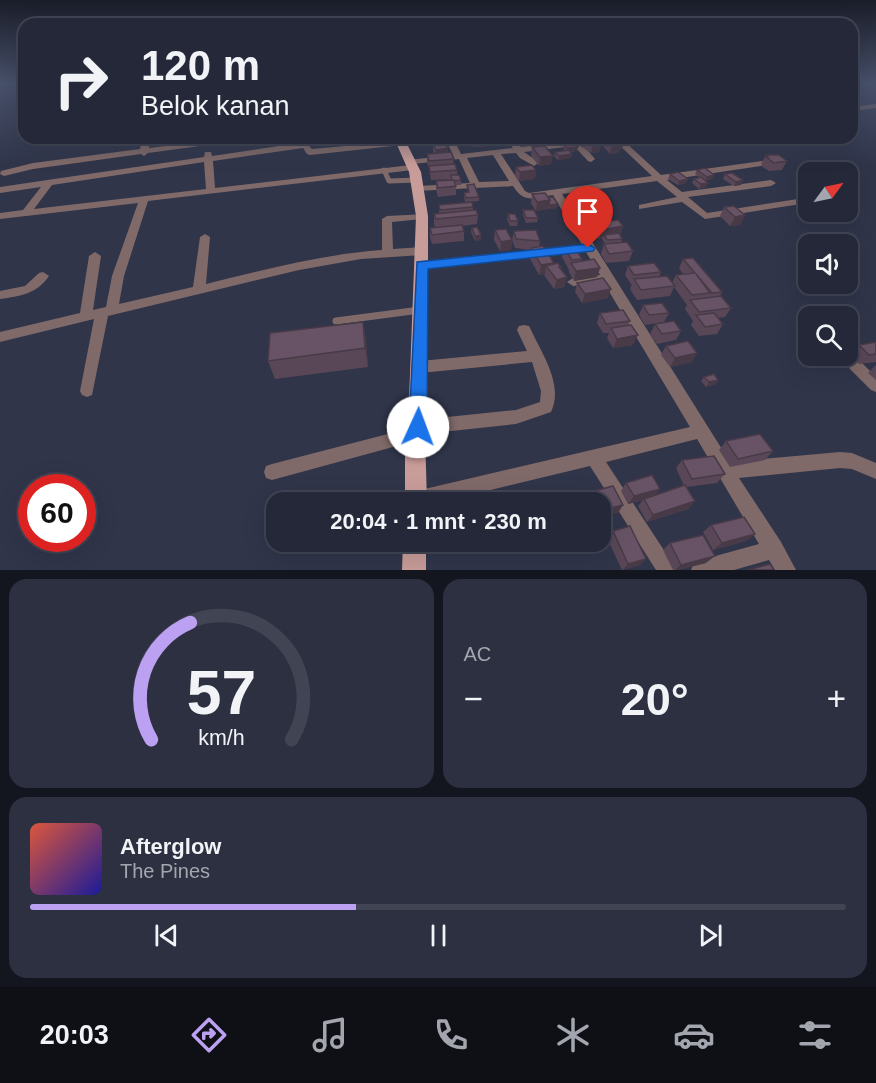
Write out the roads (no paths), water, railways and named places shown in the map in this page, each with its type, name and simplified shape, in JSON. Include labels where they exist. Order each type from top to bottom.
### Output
[{"type":"main road","points":[[401,144],[415,175],[422,216],[416,492]]},
{"type":"main road","points":[[414,570],[415,552]]},
{"type":"street","points":[[144,153],[145,144]]},
{"type":"street","points":[[4,173],[33,166],[144,153],[188,144]]},
{"type":"street","points":[[207,144],[211,192]]},
{"type":"street","points":[[0,190],[208,161],[293,144]]},
{"type":"street","points":[[304,144],[310,152],[379,144]]},
{"type":"street","points":[[343,144],[344,149]]},
{"type":"street","points":[[452,144],[476,186]]},
{"type":"street","points":[[514,144],[534,163]]},
{"type":"street","points":[[415,175],[460,157],[577,144],[591,159]]},
{"type":"street","points":[[627,144],[659,178],[709,217],[798,202]]},
{"type":"street","points":[[496,153],[525,195],[556,193],[774,160]]},
{"type":"street","points":[[0,216],[384,170],[476,186],[516,183]]},
{"type":"street","points":[[643,207],[682,197],[771,183]]},
{"type":"street","points":[[25,214],[48,184]]},
{"type":"street","points":[[556,193],[786,570]]},
{"type":"street","points":[[87,391],[107,311],[144,200]]},
{"type":"street","points":[[388,252],[387,219],[422,216]]},
{"type":"street","points":[[199,291],[205,237]]},
{"type":"street","points":[[0,337],[298,266],[388,252],[422,258],[588,248]]},
{"type":"street","points":[[86,316],[95,256]]},
{"type":"street","points":[[0,295],[32,290],[43,276]]},
{"type":"street","points":[[573,282],[609,278]]},
{"type":"street","points":[[272,472],[417,431],[516,417],[546,407],[550,395],[524,330]]},
{"type":"street","points":[[420,367],[534,356]]},
{"type":"street","points":[[856,366],[876,386]]},
{"type":"street","points":[[453,492],[702,431]]},
{"type":"street","points":[[594,458],[667,570]]},
{"type":"street","points":[[726,471],[840,460],[852,461],[876,471]]},
{"type":"street","points":[[701,570],[774,549]]},
{"type":"lane","points":[[336,321],[421,310]]}]
